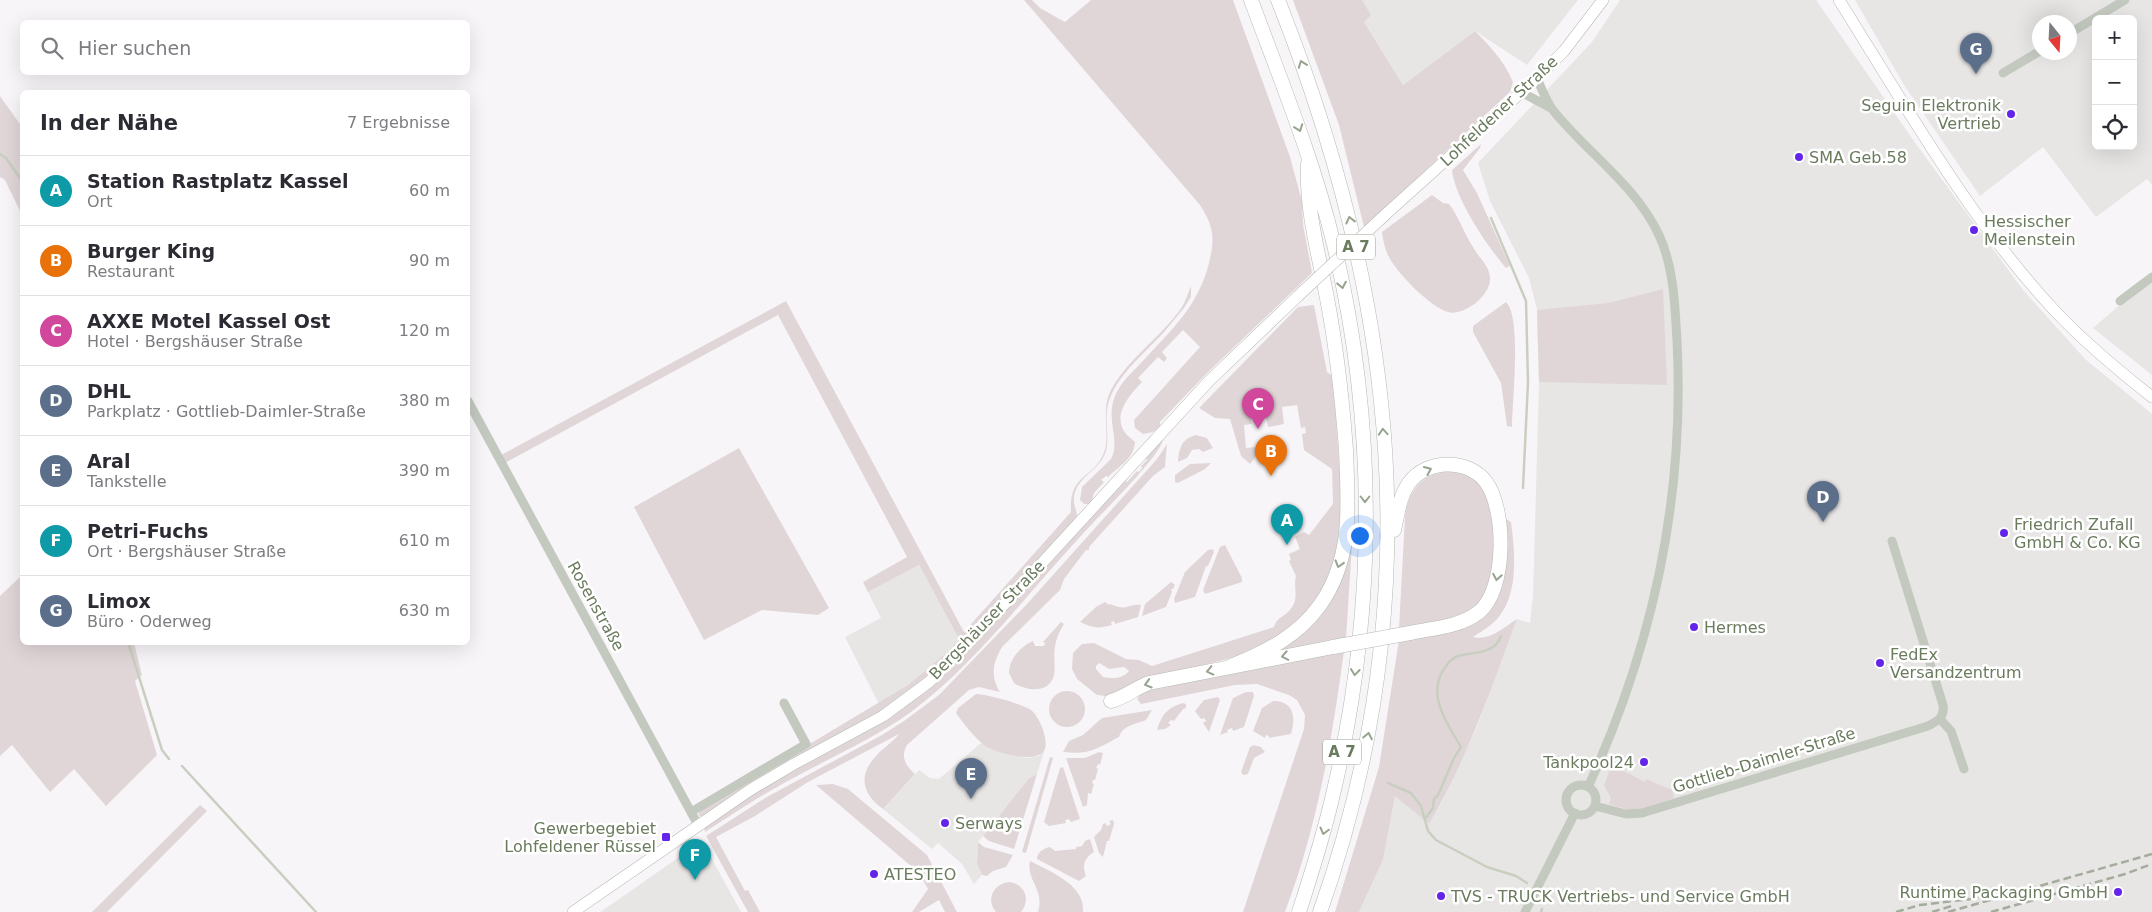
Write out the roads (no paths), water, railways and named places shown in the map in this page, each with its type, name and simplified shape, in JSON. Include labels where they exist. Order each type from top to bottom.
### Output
[{"type":"highway","name":"A 7","points":[[1252,0],[1308,154],[1335,246],[1354,346],[1362,426],[1365,528],[1360,635],[1345,737],[1328,816],[1299,912]]},
{"type":"highway","name":"A 7","points":[[1278,0],[1333,155],[1366,292],[1382,406],[1388,494],[1388,558],[1382,644],[1371,720],[1354,801],[1320,912]]},
{"type":"highway","points":[[1282,0],[1287,23]]},
{"type":"highway","points":[[1231,666],[1267,651],[1283,641],[1315,611],[1327,593],[1336,574],[1346,534],[1346,463],[1341,388],[1332,328],[1312,225],[1307,184],[1308,154]]},
{"type":"highway","points":[[1111,701],[1122,698],[1149,683],[1410,633],[1460,622],[1480,611],[1492,595],[1500,562],[1497,504],[1486,481],[1468,468],[1455,464],[1435,466],[1417,475],[1410,481],[1401,500],[1388,558]]},
{"type":"main road","name":"Lohfeldener Straße","points":[[1298,296],[1564,51],[1603,0]]},
{"type":"main road","points":[[1839,0],[1935,152],[2016,266],[2056,312],[2152,397]]},
{"type":"main road","name":"Bergshäuser Straße","points":[[573,912],[698,825],[794,764],[883,716],[929,682],[993,618],[1209,381],[1298,296]]},
{"type":"street","points":[[2077,29],[2125,0]]},
{"type":"street","points":[[2003,73],[2032,56]]},
{"type":"street","points":[[1536,78],[1551,108],[1635,198],[1660,236],[1671,280],[1678,365],[1679,409],[1673,496],[1659,578],[1649,621],[1631,682],[1588,786]]},
{"type":"street","points":[[1521,92],[1551,108]]},
{"type":"street","points":[[2120,302],[2152,277]]},
{"type":"street","name":"Rosenstraße","points":[[470,405],[698,825]]},
{"type":"street","points":[[1892,541],[1944,705],[1940,719],[1951,730],[1964,769]]},
{"type":"street","points":[[691,812],[771,767],[806,744],[784,703]]},
{"type":"street","name":"Gottlieb-Daimler-Straße","points":[[1595,806],[1626,814],[1642,813],[1919,728],[1940,719]]},
{"type":"street","points":[[1578,786],[1588,786],[1595,795],[1595,806],[1587,813],[1575,813],[1568,807],[1568,794],[1578,786]]},
{"type":"street","points":[[1525,912],[1575,813]]},
{"type":"waterway","points":[[0,154],[6,158],[20,178]]},
{"type":"waterway","points":[[1491,218],[1526,301],[1528,382],[1523,488]]},
{"type":"waterway","points":[[1425,819],[1433,808],[1434,799],[1438,795],[1454,758],[1461,747],[1441,711],[1438,701],[1438,682],[1442,672],[1455,657],[1489,649],[1498,642],[1501,636]]},
{"type":"waterway","points":[[129,645],[162,750],[169,759]]},
{"type":"waterway","points":[[182,766],[316,912]]},
{"type":"waterway","points":[[1388,783],[1411,793],[1421,806],[1428,831],[1436,840],[1487,867],[1516,876],[1527,883]]},
{"type":"railway","points":[[1948,912],[2152,854]]},
{"type":"railway","points":[[1991,912],[2125,874],[2152,864]]},
{"type":"railway","points":[[1896,912],[1920,905],[1979,898]]},
{"type":"railway","points":[[1932,912],[1955,905]]},
{"type":"place","name":"Limox","points":[[1976,74]]},
{"type":"place","name":"Seguin Elektronik Vertrieb","points":[[2011,114]]},
{"type":"place","name":"SMA Geb.58","points":[[1799,157]]},
{"type":"place","name":"Hessischer Meilenstein","points":[[1974,230]]},
{"type":"place","name":"AXXE Motel Kassel Ost","points":[[1258,429]]},
{"type":"place","name":"Burger King","points":[[1271,476]]},
{"type":"place","name":"DHL","points":[[1823,522]]},
{"type":"place","name":"Friedrich Zufall GmbH & Co. KG","points":[[2004,533]]},
{"type":"place","name":"Station Rastplatz Kassel","points":[[1287,545]]},
{"type":"place","name":"Hermes","points":[[1694,627]]},
{"type":"place","name":"FedEx Versandzentrum","points":[[1880,663]]},
{"type":"place","name":"Tankpool24","points":[[1644,762]]},
{"type":"place","name":"Aral","points":[[971,799]]},
{"type":"place","name":"Serways","points":[[945,823]]},
{"type":"place","name":"Gewerbegebiet Lohfeldener Rüssel","points":[[666,837]]},
{"type":"place","name":"ATESTEO","points":[[874,874]]},
{"type":"place","name":"Petri-Fuchs","points":[[695,880]]},
{"type":"place","name":"Runtime Packaging GmbH","points":[[2118,892]]},
{"type":"place","name":"TVS - TRUCK Vertriebs- und Service GmbH","points":[[1441,896]]}]
